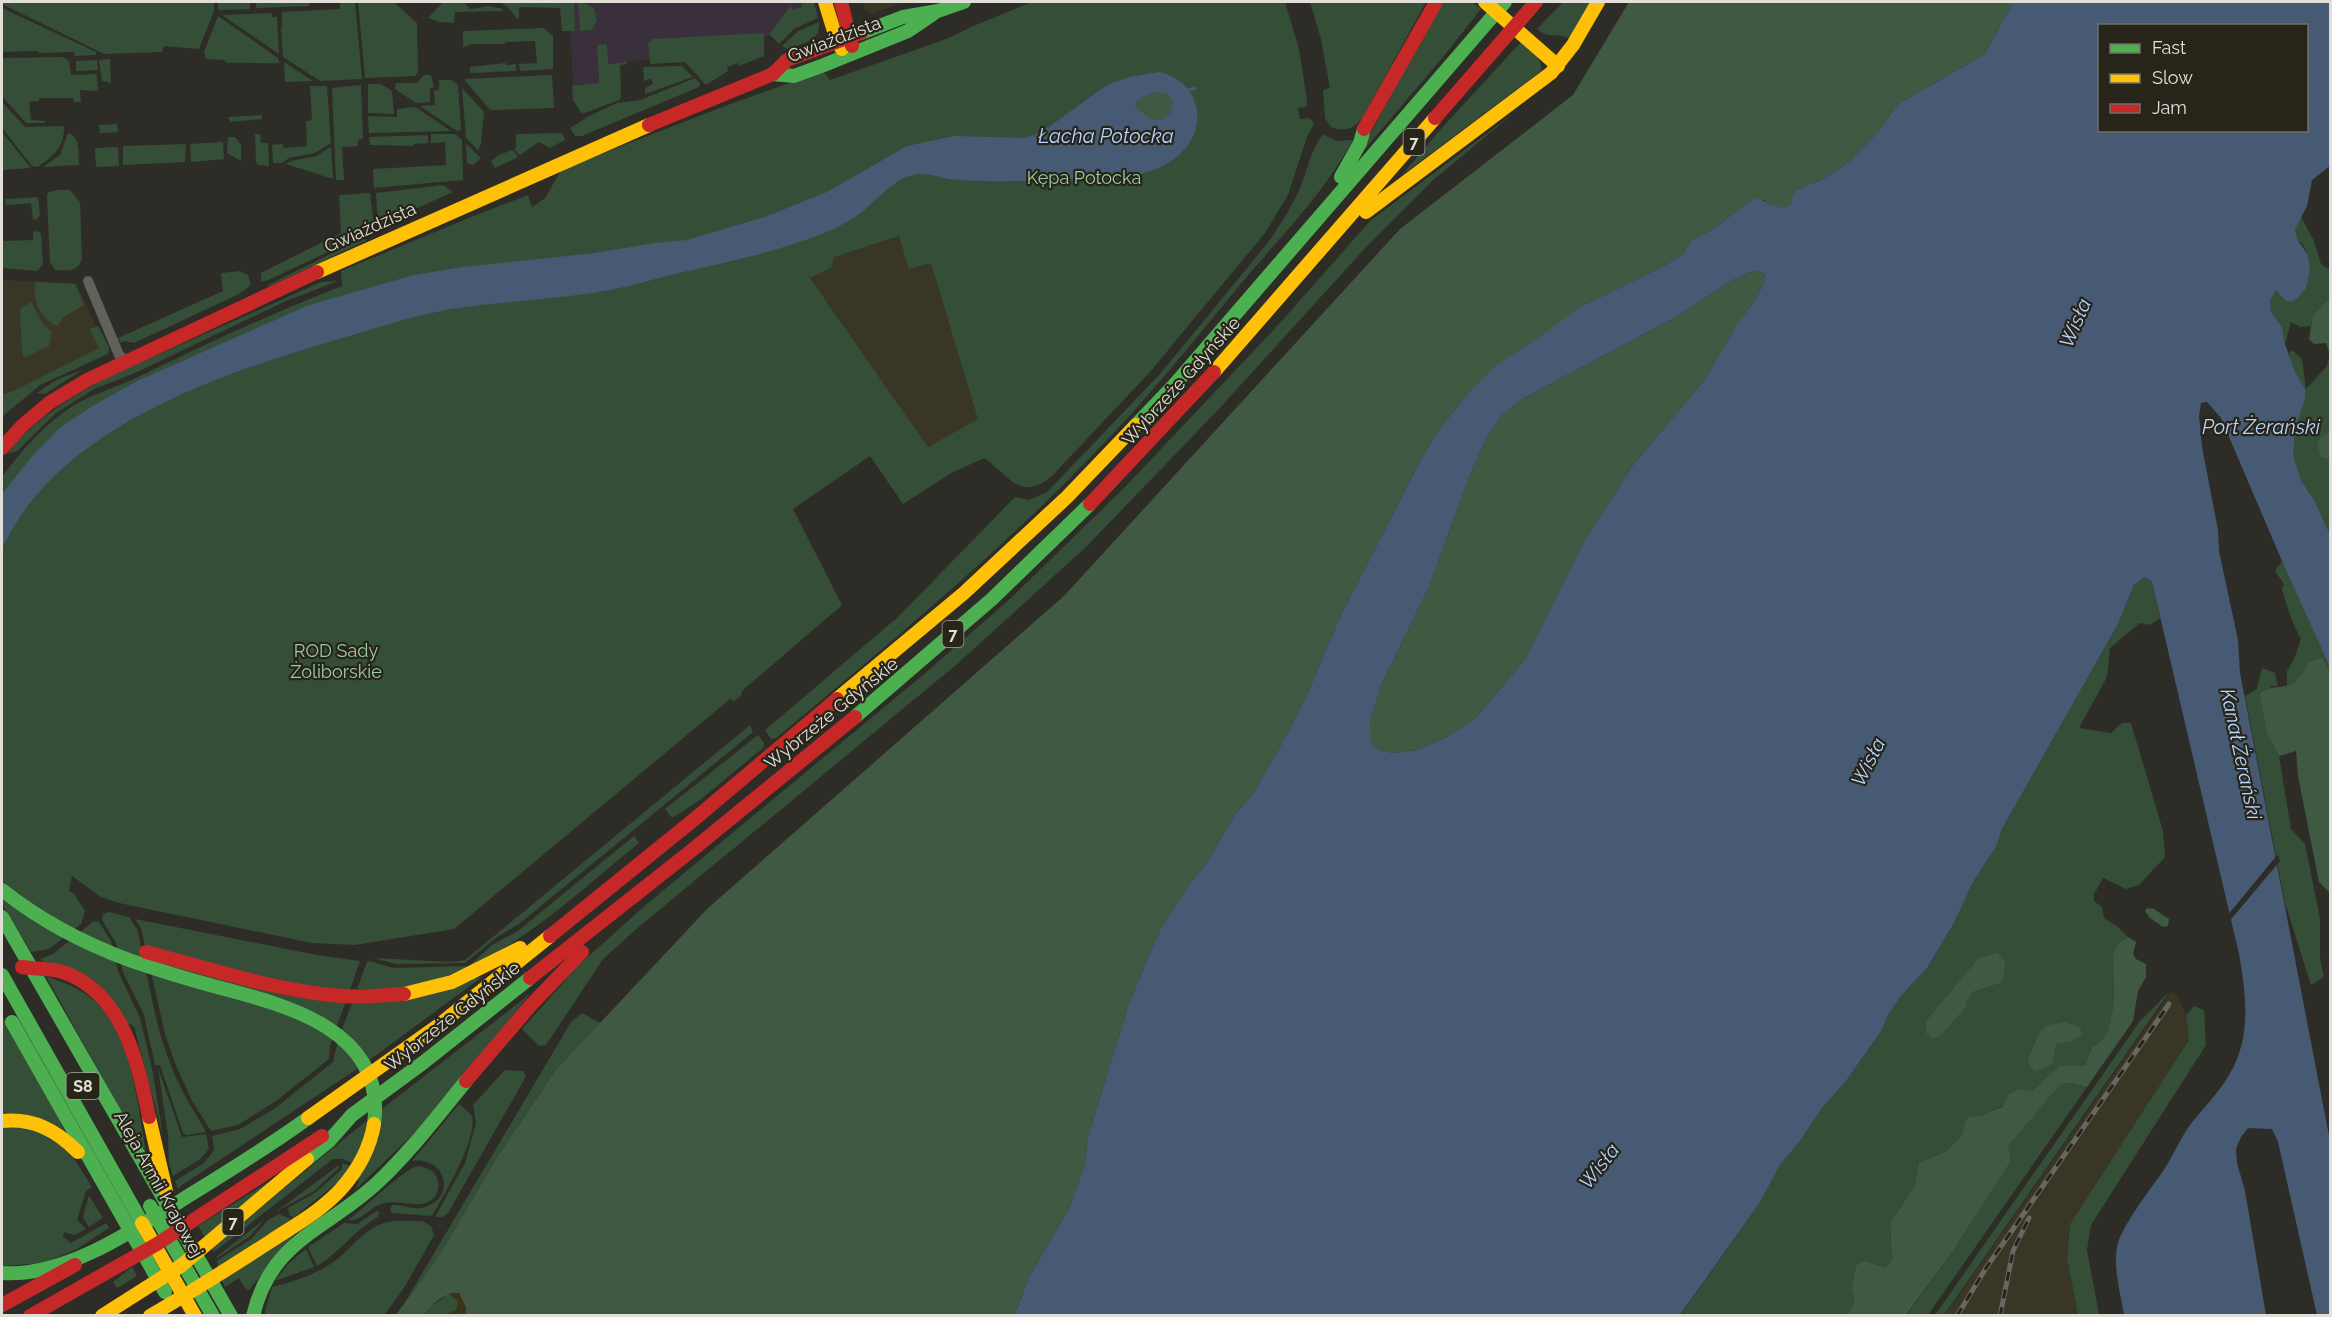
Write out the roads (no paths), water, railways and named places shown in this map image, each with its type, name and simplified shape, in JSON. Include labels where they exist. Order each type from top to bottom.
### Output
[{"type":"main road","points":[[825,2],[837,42],[844,51],[850,54],[852,36],[841,2]]},
{"type":"main road","name":"Gwiaździsta","points":[[2,448],[22,425],[49,403],[87,380],[258,297],[584,152],[773,74],[788,60],[903,17],[938,11],[964,2]]},
{"type":"main road","points":[[1485,2],[1558,66]]},
{"type":"main road","name":"Wybrzeże Gdyńskie","points":[[2,1305],[110,1245],[206,1186],[320,1110],[439,1025],[859,683],[1008,553],[1075,489],[1167,392],[1505,2]]},
{"type":"main road","name":"Wybrzeże Gdyńskie","points":[[30,1316],[194,1220],[289,1159],[424,1062],[691,850],[915,667],[1032,562],[1153,440],[1536,2]]},
{"type":"main road","points":[[1334,235],[1534,87],[1558,66],[1598,2]]},
{"type":"main road","points":[[1318,219],[1432,4]]},
{"type":"main road","name":"Gwiaździsta","points":[[773,74],[794,76],[908,31],[938,11]]},
{"type":"main road","points":[[253,1316],[260,1289],[280,1257],[307,1234],[363,1195],[396,1165],[540,994],[691,850]]},
{"type":"main road","name":"7","points":[[2,890],[20,906],[76,937],[309,993],[362,997],[412,994],[453,982],[489,966],[573,918]]},
{"type":"main road","points":[[4,921],[33,986],[154,1173],[180,1228],[231,1316]]},
{"type":"main road","points":[[76,937],[127,959],[306,1014],[334,1032],[357,1055],[366,1071],[375,1102],[374,1124],[368,1148],[356,1170],[341,1189],[317,1210],[290,1228],[150,1316]]},
{"type":"main road","points":[[7,966],[34,967],[64,973],[89,986],[110,1005],[125,1029],[135,1054],[154,1173]]},
{"type":"main road","name":"S8","points":[[7,966],[33,986],[71,1065]]},
{"type":"main road","name":"Aleja Armii Krajowej","points":[[2,975],[9,1001],[124,1191],[195,1316]]},
{"type":"main road","points":[[9,1001],[111,1200],[178,1316]]},
{"type":"main road","name":"7","points":[[102,1316],[182,1265],[329,1141],[352,1114]]},
{"type":"main road","points":[[2,1121],[29,1121],[53,1131],[79,1154],[111,1200]]},
{"type":"main road","name":"Aleja Armii Krajowej","points":[[143,1194],[213,1316]]},
{"type":"main road","points":[[2,1273],[16,1274],[41,1270],[110,1245]]},
{"type":"street","points":[[88,281],[119,355],[127,361]]},
{"type":"water","points":[[2013,2],[2330,2],[2330,166],[2312,180],[2307,206],[2295,229],[2297,239],[2308,255],[2310,270],[2306,288],[2297,299],[2291,302],[2285,300],[2276,290],[2270,300],[2271,312],[2282,327],[2294,370],[2305,390],[2305,399],[2295,429],[2293,456],[2301,481],[2314,500],[2330,535],[2330,667],[2221,418],[2207,402],[2201,403],[2199,416],[2202,447],[2218,530],[2219,551],[2238,640],[2240,673],[2330,1141],[2330,1315],[2317,1315],[2278,1142],[2272,1129],[2248,1128],[2236,1149],[2237,1163],[2245,1191],[2266,1315],[2124,1315],[2116,1264],[2119,1239],[2190,1125],[2229,1075],[2241,1046],[2245,1016],[2244,985],[2239,954],[2152,582],[2145,577],[2134,585],[2118,624],[2002,829],[1996,847],[1973,882],[1954,923],[1927,968],[1900,997],[1888,1015],[1882,1030],[1846,1081],[1822,1108],[1800,1141],[1780,1165],[1759,1204],[1680,1315],[1014,1316],[1029,1277],[1069,1209],[1085,1164],[1088,1137],[1129,1003],[1160,930],[1191,882],[1207,863],[1235,814],[1252,795],[1281,745],[1306,697],[1339,619],[1419,463],[1438,431],[1466,396],[1498,364],[1578,308],[1664,266],[1684,253],[1692,240],[1713,229],[1750,201],[1756,198],[1782,208],[1790,205],[1795,190],[1823,179],[1849,162],[1878,132],[1898,104],[1985,54]],"holes":[[[1752,271],[1760,271],[1765,275],[1762,287],[1706,378],[1633,465],[1585,540],[1526,658],[1475,719],[1447,737],[1418,750],[1395,753],[1381,751],[1373,746],[1370,739],[1370,722],[1381,685],[1429,587],[1471,472],[1486,439],[1502,415],[1522,399],[1676,317],[1733,280]]]},
{"type":"water","name":"Łacha Potocka","points":[[1159,72],[1173,77],[1183,84],[1196,105],[1197,118],[1190,142],[1175,159],[1160,167],[1125,176],[1034,181],[971,181],[924,174],[913,175],[897,182],[863,211],[840,226],[760,254],[604,291],[436,312],[290,354],[193,389],[145,412],[100,439],[60,470],[27,507],[2,549],[2,494],[34,454],[61,427],[137,381],[309,305],[414,275],[687,240],[765,217],[827,192],[907,146],[954,136],[1023,138],[1039,134],[1107,85],[1129,77]],"holes":[[[1152,92],[1166,93],[1173,101],[1171,112],[1163,120],[1151,119],[1135,107],[1135,102]]]},
{"type":"waterway","points":[[1189,90],[1195,88]]},
{"type":"railway","points":[[1957,1316],[1986,1268],[2169,1004]]},
{"type":"railway","points":[[2000,1316],[2013,1251],[2029,1218]]},
{"type":"park label","name":"Kępa Potocka","points":[[1084,177]]},
{"type":"park label","name":"ROD Sady Żoliborskie","points":[[336,660]]},
{"type":"water label","name":"Wisła","points":[[2075,323]]},
{"type":"water label","name":"Port Żerański","points":[[2261,427]]},
{"type":"water label","name":"Kanał Żerański","points":[[2241,754]]},
{"type":"water label","name":"Wisła","points":[[1868,762]]},
{"type":"water label","name":"Wisła","points":[[1599,1166]]}]
